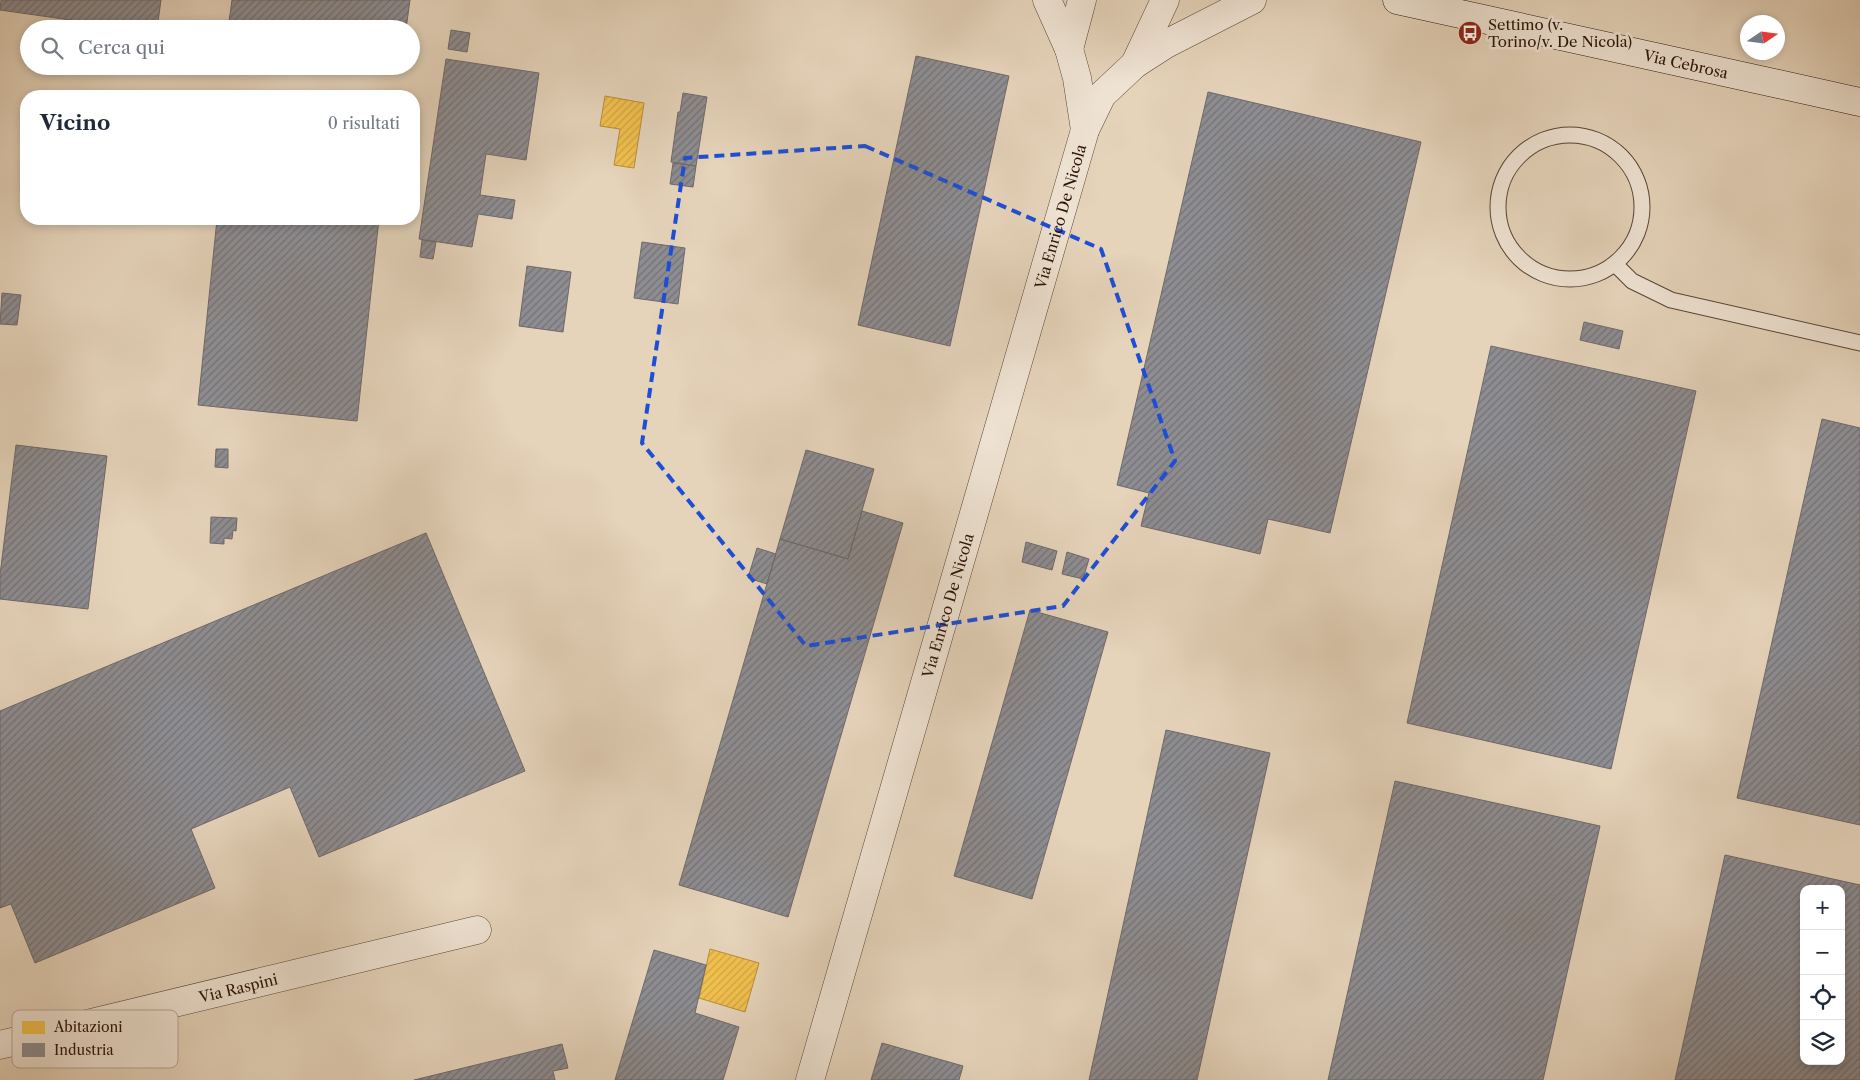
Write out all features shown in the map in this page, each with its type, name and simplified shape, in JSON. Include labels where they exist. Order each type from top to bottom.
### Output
[{"type":"street","name":"Via Enrico De Nicola","points":[[1047,0],[1069,49],[1077,78],[1085,130]]},
{"type":"street","points":[[1069,49],[1082,0]]},
{"type":"street","name":"Via Enrico De Nicola","points":[[1135,64],[1165,0]]},
{"type":"street","name":"Via Enrico De Nicola","points":[[810,1080],[1085,130],[1102,94],[1135,64],[1166,44],[1252,0]]},
{"type":"street","name":"Via Cebrosa","points":[[1397,0],[1860,102]]},
{"type":"street","name":"Via Raspini","points":[[145,1010],[476,930]]},
{"type":"lane","points":[[1562,134],[1585,136],[1606,144],[1625,159],[1637,179],[1642,202],[1640,226],[1631,247],[1615,264],[1596,275],[1574,280],[1552,278],[1532,270],[1515,255],[1502,236],[1497,214],[1498,192],[1506,171],[1520,154],[1539,141],[1562,134]]},
{"type":"lane","points":[[1615,264],[1632,281],[1671,300],[1860,343]]},
{"type":"highlighted area","points":[[865,146],[1101,249],[1175,461],[1063,606],[806,646],[642,443],[685,158]]},
{"type":"building: Abitazioni","points":[[605,96],[644,103],[634,168],[614,165],[620,129],[600,126]]},
{"type":"building: Abitazioni","points":[[710,949],[759,963],[745,1012],[699,998]]},
{"type":"building: Industria","points":[[1,0],[161,0],[158,20],[71,20],[0,10]]},
{"type":"building: Industria","points":[[232,0],[410,0],[407,20],[229,20]]},
{"type":"building: Industria","points":[[451,30],[470,33],[467,52],[448,49]]},
{"type":"building: Industria","points":[[916,56],[1009,76],[950,346],[858,325]]},
{"type":"building: Industria","points":[[446,59],[539,73],[526,160],[486,154],[480,195],[515,200],[512,219],[478,214],[472,247],[419,239]]},
{"type":"building: Industria","points":[[1208,92],[1421,142],[1330,533],[1268,519],[1260,554],[1141,526],[1149,493],[1117,485]]},
{"type":"building: Industria","points":[[683,93],[707,97],[696,166],[671,162],[678,112],[680,112]]},
{"type":"building: Industria","points":[[673,163],[696,166],[693,187],[670,184]]},
{"type":"building: Industria","points":[[216,225],[378,225],[357,421],[198,405]]},
{"type":"building: Industria","points":[[422,240],[436,242],[433,259],[420,257]]},
{"type":"building: Industria","points":[[642,242],[685,248],[678,304],[634,298]]},
{"type":"building: Industria","points":[[527,266],[571,272],[563,332],[519,326]]},
{"type":"building: Industria","points":[[2,293],[21,295],[17,325],[0,324]]},
{"type":"building: Industria","points":[[1584,322],[1623,331],[1619,349],[1580,340]]},
{"type":"building: Industria","points":[[1491,346],[1696,391],[1611,769],[1407,723]]},
{"type":"building: Industria","points":[[1822,419],[1860,428],[1860,825],[1737,798]]},
{"type":"building: Industria","points":[[16,445],[107,456],[88,609],[0,599],[0,575]]},
{"type":"building: Industria","points":[[216,449],[228,449],[228,468],[215,467]]},
{"type":"building: Industria","points":[[806,450],[874,469],[848,559],[780,539]]},
{"type":"building: Industria","points":[[862,511],[903,523],[788,917],[679,885],[780,539],[848,559]]},
{"type":"building: Industria","points":[[211,517],[237,518],[236,531],[233,530],[232,539],[224,538],[224,544],[210,543]]},
{"type":"building: Industria","points":[[426,533],[525,771],[319,857],[290,787],[191,829],[215,888],[35,963],[11,904],[0,908],[0,711]]},
{"type":"building: Industria","points":[[1026,542],[1057,551],[1052,570],[1022,562]]},
{"type":"building: Industria","points":[[757,548],[776,554],[767,584],[748,578]]},
{"type":"building: Industria","points":[[1067,552],[1089,559],[1083,579],[1062,574]]},
{"type":"building: Industria","points":[[1030,610],[1108,632],[1032,899],[954,876]]},
{"type":"building: Industria","points":[[1166,730],[1270,753],[1197,1080],[1089,1080]]},
{"type":"building: Industria","points":[[1395,781],[1600,826],[1543,1080],[1328,1080]]},
{"type":"building: Industria","points":[[1725,855],[1860,885],[1860,1080],[1675,1080]]},
{"type":"building: Industria","points":[[654,950],[706,965],[695,1013],[739,1027],[723,1080],[615,1080]]},
{"type":"building: Industria","points":[[882,1043],[963,1066],[959,1080],[871,1080]]},
{"type":"building: Industria","points":[[562,1044],[568,1068],[553,1071],[555,1080],[414,1080]]},
{"type":"place","name":"Settimo (v. Torino/v. De Nicola)","points":[[1470,33]]}]
